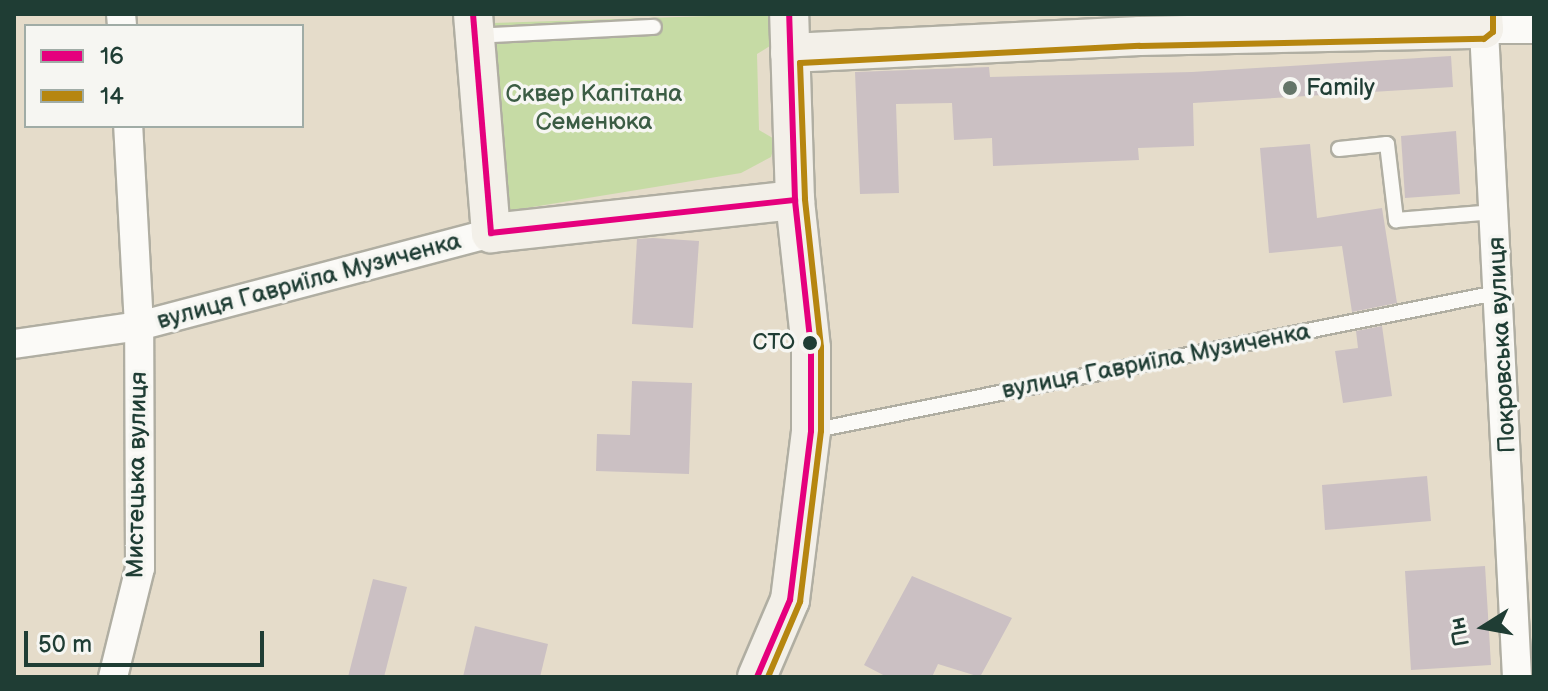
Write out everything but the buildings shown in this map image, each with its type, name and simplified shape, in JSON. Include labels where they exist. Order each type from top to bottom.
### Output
[{"type":"main road","points":[[757,677],[790,600],[811,431],[811,348],[795,200],[789,14]]},
{"type":"main road","points":[[790,53],[1139,25],[1483,22]]},
{"type":"main road","points":[[474,25],[491,233]]},
{"type":"main road","name":"вулиця Гавриїла Музиченка","points":[[491,233],[795,200]]},
{"type":"street","points":[[1483,22],[1534,29]]},
{"type":"street","name":"Покровська вулиця","points":[[1483,22],[1501,292],[1517,677]]},
{"type":"street","name":"Мистецька вулиця","points":[[113,677],[140,568],[139,326],[128,128]]},
{"type":"street","name":"вулиця Гавриїла Музиченка","points":[[14,344],[139,326],[491,233]]},
{"type":"lane","points":[[474,25],[654,27]]},
{"type":"lane","points":[[1339,149],[1387,144],[1396,220],[1496,212]]},
{"type":"lane","name":"вулиця Гавриїла Музиченка","points":[[811,431],[1501,292]]},
{"type":"green space","name":"Сквер Капітана Семенюка","points":[[772,14],[773,44],[757,54],[759,130],[776,140],[771,157],[741,173],[508,211],[492,23]]},
{"type":"transit line","name":"16","points":[[473,14],[491,233],[795,200]]},
{"type":"transit line","name":"16","points":[[757,677],[790,600],[811,431],[811,348],[795,200],[789,14]]},
{"type":"transit line","name":"14","points":[[768,677],[800,602],[821,431],[821,347],[805,199],[800,63],[1140,46],[1484,39],[1493,32],[1493,14]]},
{"type":"place","name":"Family","points":[[1290,88]]},
{"type":"place","name":"СТО","points":[[810,343]]}]
